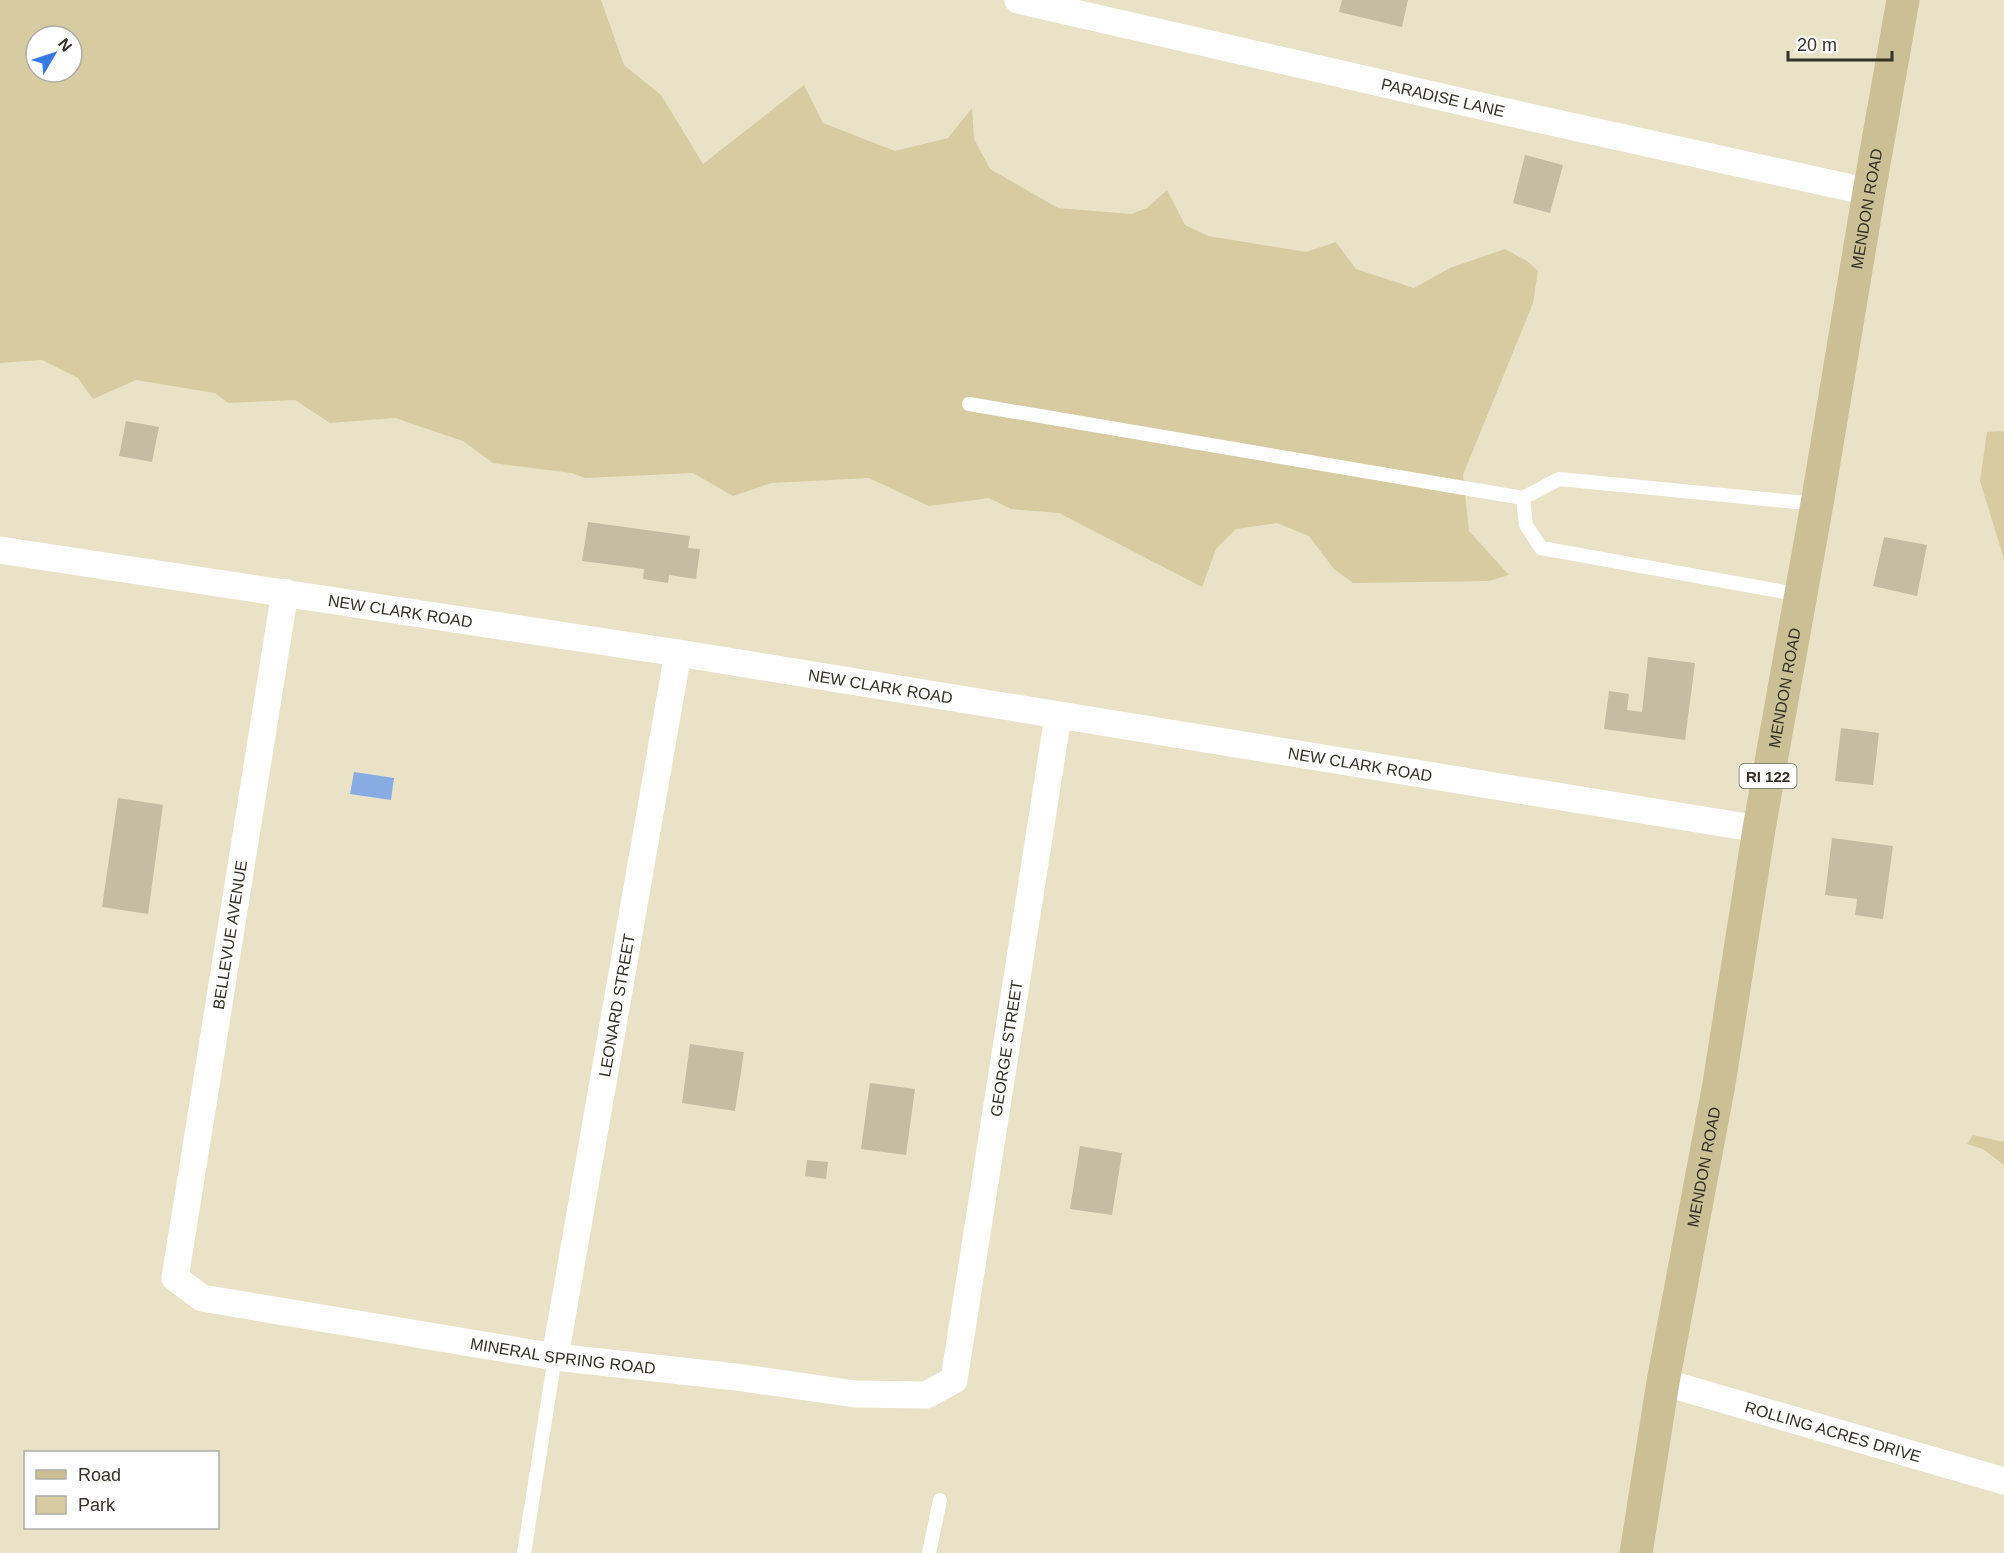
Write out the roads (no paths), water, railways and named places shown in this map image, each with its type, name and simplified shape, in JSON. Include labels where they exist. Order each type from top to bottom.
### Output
[{"type":"main road","name":"MENDON ROAD","points":[[1636,1553],[1663,1382],[1719,1084],[1759,829],[1903,0]]},
{"type":"street","name":"PARADISE LANE","points":[[1018,0],[1869,192]]},
{"type":"street","name":"NEW CLARK ROAD","points":[[0,550],[678,653],[1759,829]]},
{"type":"street","name":"BELLEVUE AVENUE","points":[[175,1278],[285,592]]},
{"type":"street","name":"LEONARD STREET","points":[[555,1357],[678,653]]},
{"type":"street","name":"GEORGE STREET","points":[[954,1380],[1058,716]]},
{"type":"street","name":"MINERAL SPRING ROAD","points":[[175,1278],[202,1298],[555,1357],[736,1377],[855,1394],[926,1395],[954,1380]]},
{"type":"street","name":"ROLLING ACRES DRIVE","points":[[1663,1382],[2004,1481]]},
{"type":"lane","points":[[969,404],[1523,498],[1558,479],[1817,504]]},
{"type":"lane","points":[[1523,498],[1526,525],[1541,548],[1801,595]]},
{"type":"lane","points":[[524,1553],[555,1357]]},
{"type":"lane","points":[[929,1553],[940,1500]]},
{"type":"water","points":[[354,772],[394,778],[391,800],[350,794]]}]
